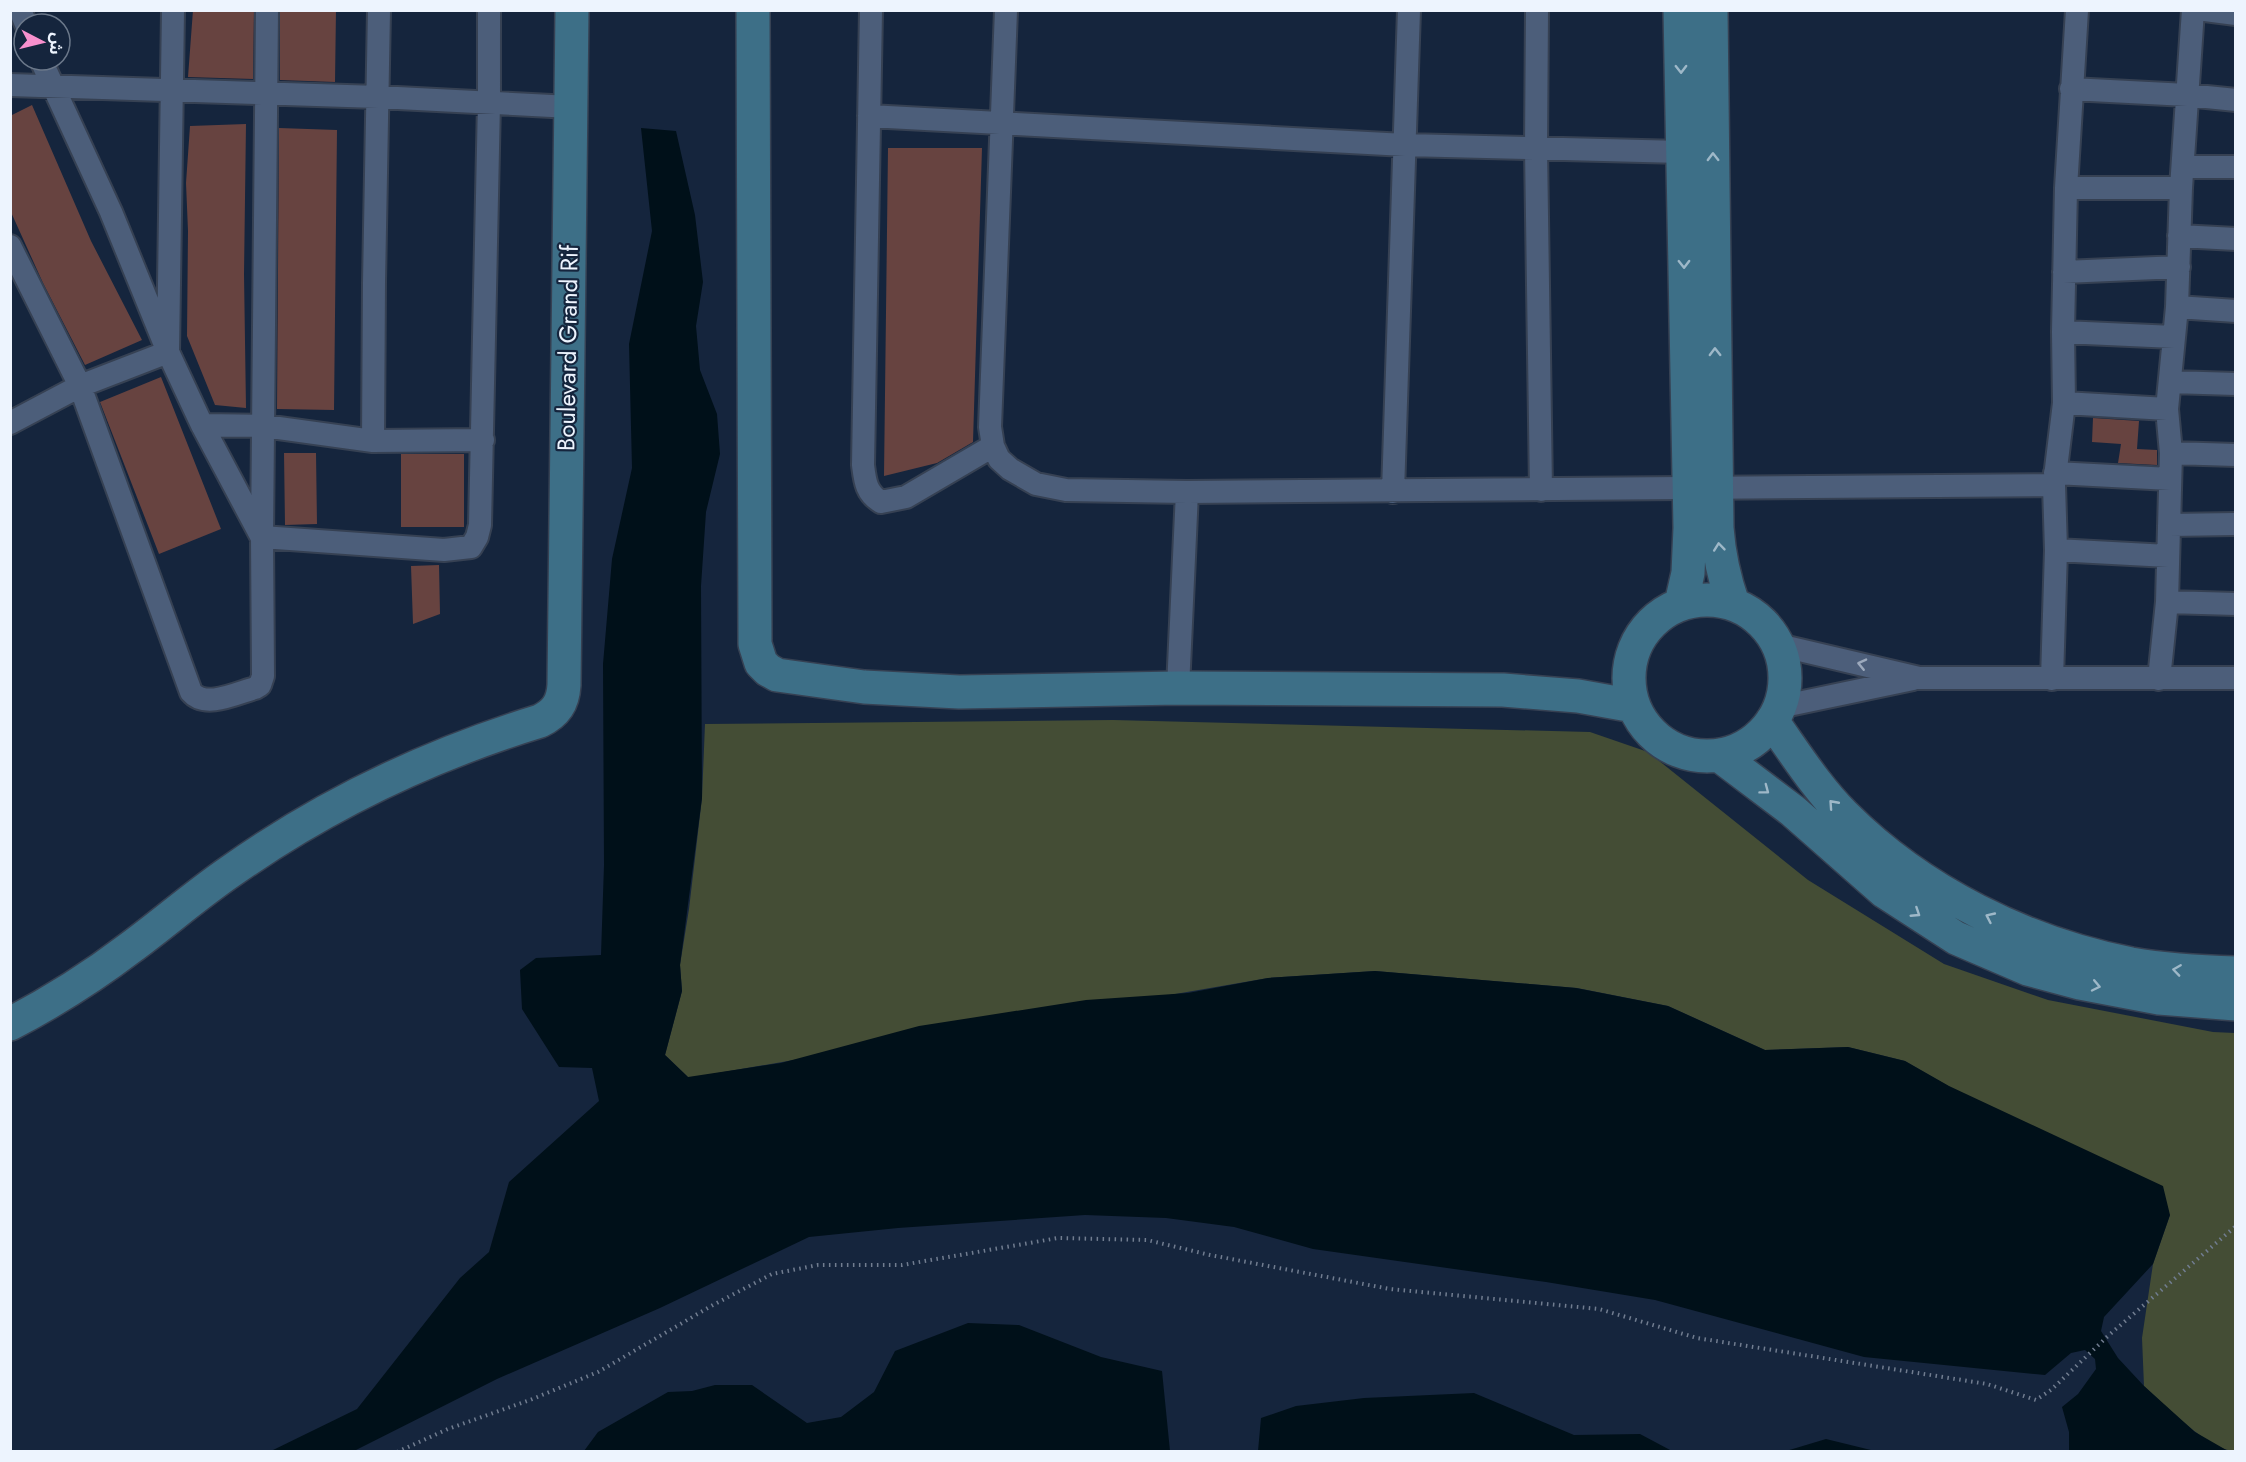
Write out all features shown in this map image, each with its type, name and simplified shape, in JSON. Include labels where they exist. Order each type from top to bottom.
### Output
[{"type":"main road","name":"Boulevard Grand Rif","points":[[10,1024],[92,975],[228,872],[327,810],[431,759],[550,716],[558,707],[563,697],[564,685],[572,10]]},
{"type":"main road","points":[[753,10],[755,600],[757,654],[761,663],[768,670],[787,678],[864,687],[948,692],[1178,688],[1512,691],[1578,696],[1634,706]]},
{"type":"main road","points":[[1680,10],[1682,152],[1703,488],[1724,579],[1733,604]]},
{"type":"main road","points":[[1682,604],[1688,573],[1689,550],[1703,488],[1711,10]]},
{"type":"main road","points":[[1707,600],[1733,604],[1751,613],[1767,627],[1778,645],[1783,660],[1784,692],[1776,714],[1758,737],[1740,749],[1719,755],[1699,756],[1679,750],[1662,741],[1647,727],[1634,706],[1629,676],[1632,659],[1638,643],[1649,626],[1664,613],[1682,604],[1707,600]]},
{"type":"main road","points":[[1776,714],[1820,789],[1844,815],[1878,845],[1924,880],[1970,908],[2024,932],[2077,951],[2132,964],[2188,971],[2235,973]]},
{"type":"main road","points":[[1719,755],[1793,811],[1885,892],[1956,938],[2028,969],[2080,983],[2160,998],[2235,1004]]},
{"type":"street","points":[[168,352],[173,10]]},
{"type":"street","points":[[10,246],[16,270],[80,386],[191,692],[198,698],[213,699],[255,688],[262,680],[267,10]]},
{"type":"street","points":[[373,441],[379,10]]},
{"type":"street","points":[[262,537],[455,550],[471,547],[477,537],[480,525],[483,440],[489,10]]},
{"type":"street","points":[[871,10],[863,465],[865,482],[869,492],[881,502],[906,497],[993,446]]},
{"type":"street","points":[[1006,10],[990,428],[993,446],[999,459],[1023,477],[1051,488],[1187,492],[1703,488],[2054,479],[2170,479]]},
{"type":"street","points":[[1394,492],[1409,10]]},
{"type":"street","points":[[1537,10],[1536,148],[1541,490]]},
{"type":"street","points":[[2052,679],[2056,550],[2054,479],[2064,403],[2062,332],[2066,188],[2077,10]]},
{"type":"street","points":[[2159,679],[2167,602],[2171,453],[2167,409],[2177,307],[2182,178],[2193,10]]},
{"type":"street","points":[[2205,10],[2235,14]]},
{"type":"street","points":[[46,72],[111,212],[168,352],[202,425],[262,537]]},
{"type":"street","points":[[10,85],[266,92],[571,107]]},
{"type":"street","points":[[2072,89],[2235,100]]},
{"type":"street","points":[[869,116],[1405,145],[1682,152]]},
{"type":"street","points":[[2066,188],[2182,178],[2235,167]]},
{"type":"street","points":[[2179,237],[2235,239]]},
{"type":"street","points":[[2064,272],[2179,267]]},
{"type":"street","points":[[2177,307],[2235,311]]},
{"type":"street","points":[[2062,332],[2174,337]]},
{"type":"street","points":[[10,423],[80,386],[168,352]]},
{"type":"street","points":[[2171,382],[2235,384]]},
{"type":"street","points":[[2064,403],[2167,409]]},
{"type":"street","points":[[202,425],[264,426],[373,441],[483,440]]},
{"type":"street","points":[[2171,453],[2235,455]]},
{"type":"street","points":[[1178,688],[1187,492]]},
{"type":"street","points":[[2169,525],[2235,524]]},
{"type":"street","points":[[2056,550],[2168,556]]},
{"type":"street","points":[[2167,602],[2235,604]]},
{"type":"street","points":[[1778,645],[1918,678],[2235,678]]},
{"type":"street","points":[[1776,714],[1918,678]]},
{"type":"path","points":[[398,1452],[448,1429],[530,1400],[598,1372],[713,1305],[772,1274],[818,1265],[902,1265],[1058,1238],[1147,1240],[1210,1255],[1390,1289],[1599,1309],[1697,1338],[1987,1384],[2036,1400],[2235,1226]]},
{"type":"green space","points":[[1113,720],[1590,732],[1648,752],[1808,880],[1944,964],[2048,1000],[2213,1032],[2235,1033],[2235,1451],[2224,1449],[2200,1435],[2144,1386],[2142,1338],[2153,1264],[2170,1215],[1905,1061],[1848,1047],[1765,1050],[1668,1006],[1577,988],[1375,971],[1268,978],[689,1078],[665,1055],[682,991],[680,965],[702,798],[705,724]]},
{"type":"shaded area","points":[[641,128],[676,131],[695,215],[703,282],[696,326],[700,370],[717,414],[720,454],[706,512],[701,586],[702,798],[680,965],[682,991],[665,1055],[688,1077],[781,1063],[919,1026],[1086,1000],[1188,993],[1268,978],[1375,971],[1576,988],[1668,1006],[1765,1050],[1848,1047],[1905,1061],[1949,1086],[2163,1186],[2170,1215],[2153,1264],[2104,1317],[2101,1331],[2118,1358],[2144,1386],[2195,1432],[2228,1451],[2069,1451],[2069,1432],[2062,1407],[2078,1394],[2096,1369],[2095,1359],[2085,1350],[2071,1353],[2045,1375],[1864,1357],[1655,1300],[1313,1249],[1234,1227],[1166,1218],[1085,1215],[898,1228],[809,1237],[660,1308],[497,1379],[354,1451],[271,1451],[357,1409],[460,1278],[489,1252],[509,1182],[599,1101],[592,1068],[559,1067],[522,1009],[520,970],[536,958],[601,955],[604,865],[603,664],[612,559],[632,468],[629,344],[652,231]]},
{"type":"shaded area","points":[[968,1323],[1019,1325],[1101,1357],[1162,1371],[1170,1451],[584,1451],[598,1432],[668,1392],[692,1391],[715,1385],[752,1385],[807,1423],[841,1417],[874,1392],[895,1351]]},
{"type":"shaded area","points":[[1474,1393],[1574,1435],[1640,1434],[1672,1451],[1258,1451],[1261,1418],[1296,1406],[1364,1398]]},
{"type":"shaded area","points":[[1826,1439],[1875,1451],[1786,1451]]},
{"type":"building","points":[[193,10],[254,10],[253,79],[188,77]]},
{"type":"building","points":[[280,10],[336,10],[335,82],[280,80]]},
{"type":"building","points":[[32,105],[91,241],[142,340],[85,365],[43,283],[10,210],[10,116]]},
{"type":"building","points":[[246,124],[244,274],[246,408],[215,405],[187,336],[186,183],[190,126]]},
{"type":"building","points":[[279,128],[337,130],[334,410],[277,409]]},
{"type":"building","points":[[888,148],[982,148],[973,442],[937,463],[884,476]]},
{"type":"building","points":[[161,377],[221,529],[159,554],[100,402]]},
{"type":"building","points":[[2093,418],[2139,421],[2137,449],[2157,450],[2157,465],[2118,463],[2121,444],[2092,442]]},
{"type":"building","points":[[284,453],[316,453],[317,524],[285,525]]},
{"type":"building","points":[[401,454],[464,454],[464,527],[401,527]]},
{"type":"building","points":[[439,565],[440,614],[413,624],[411,566]]}]
